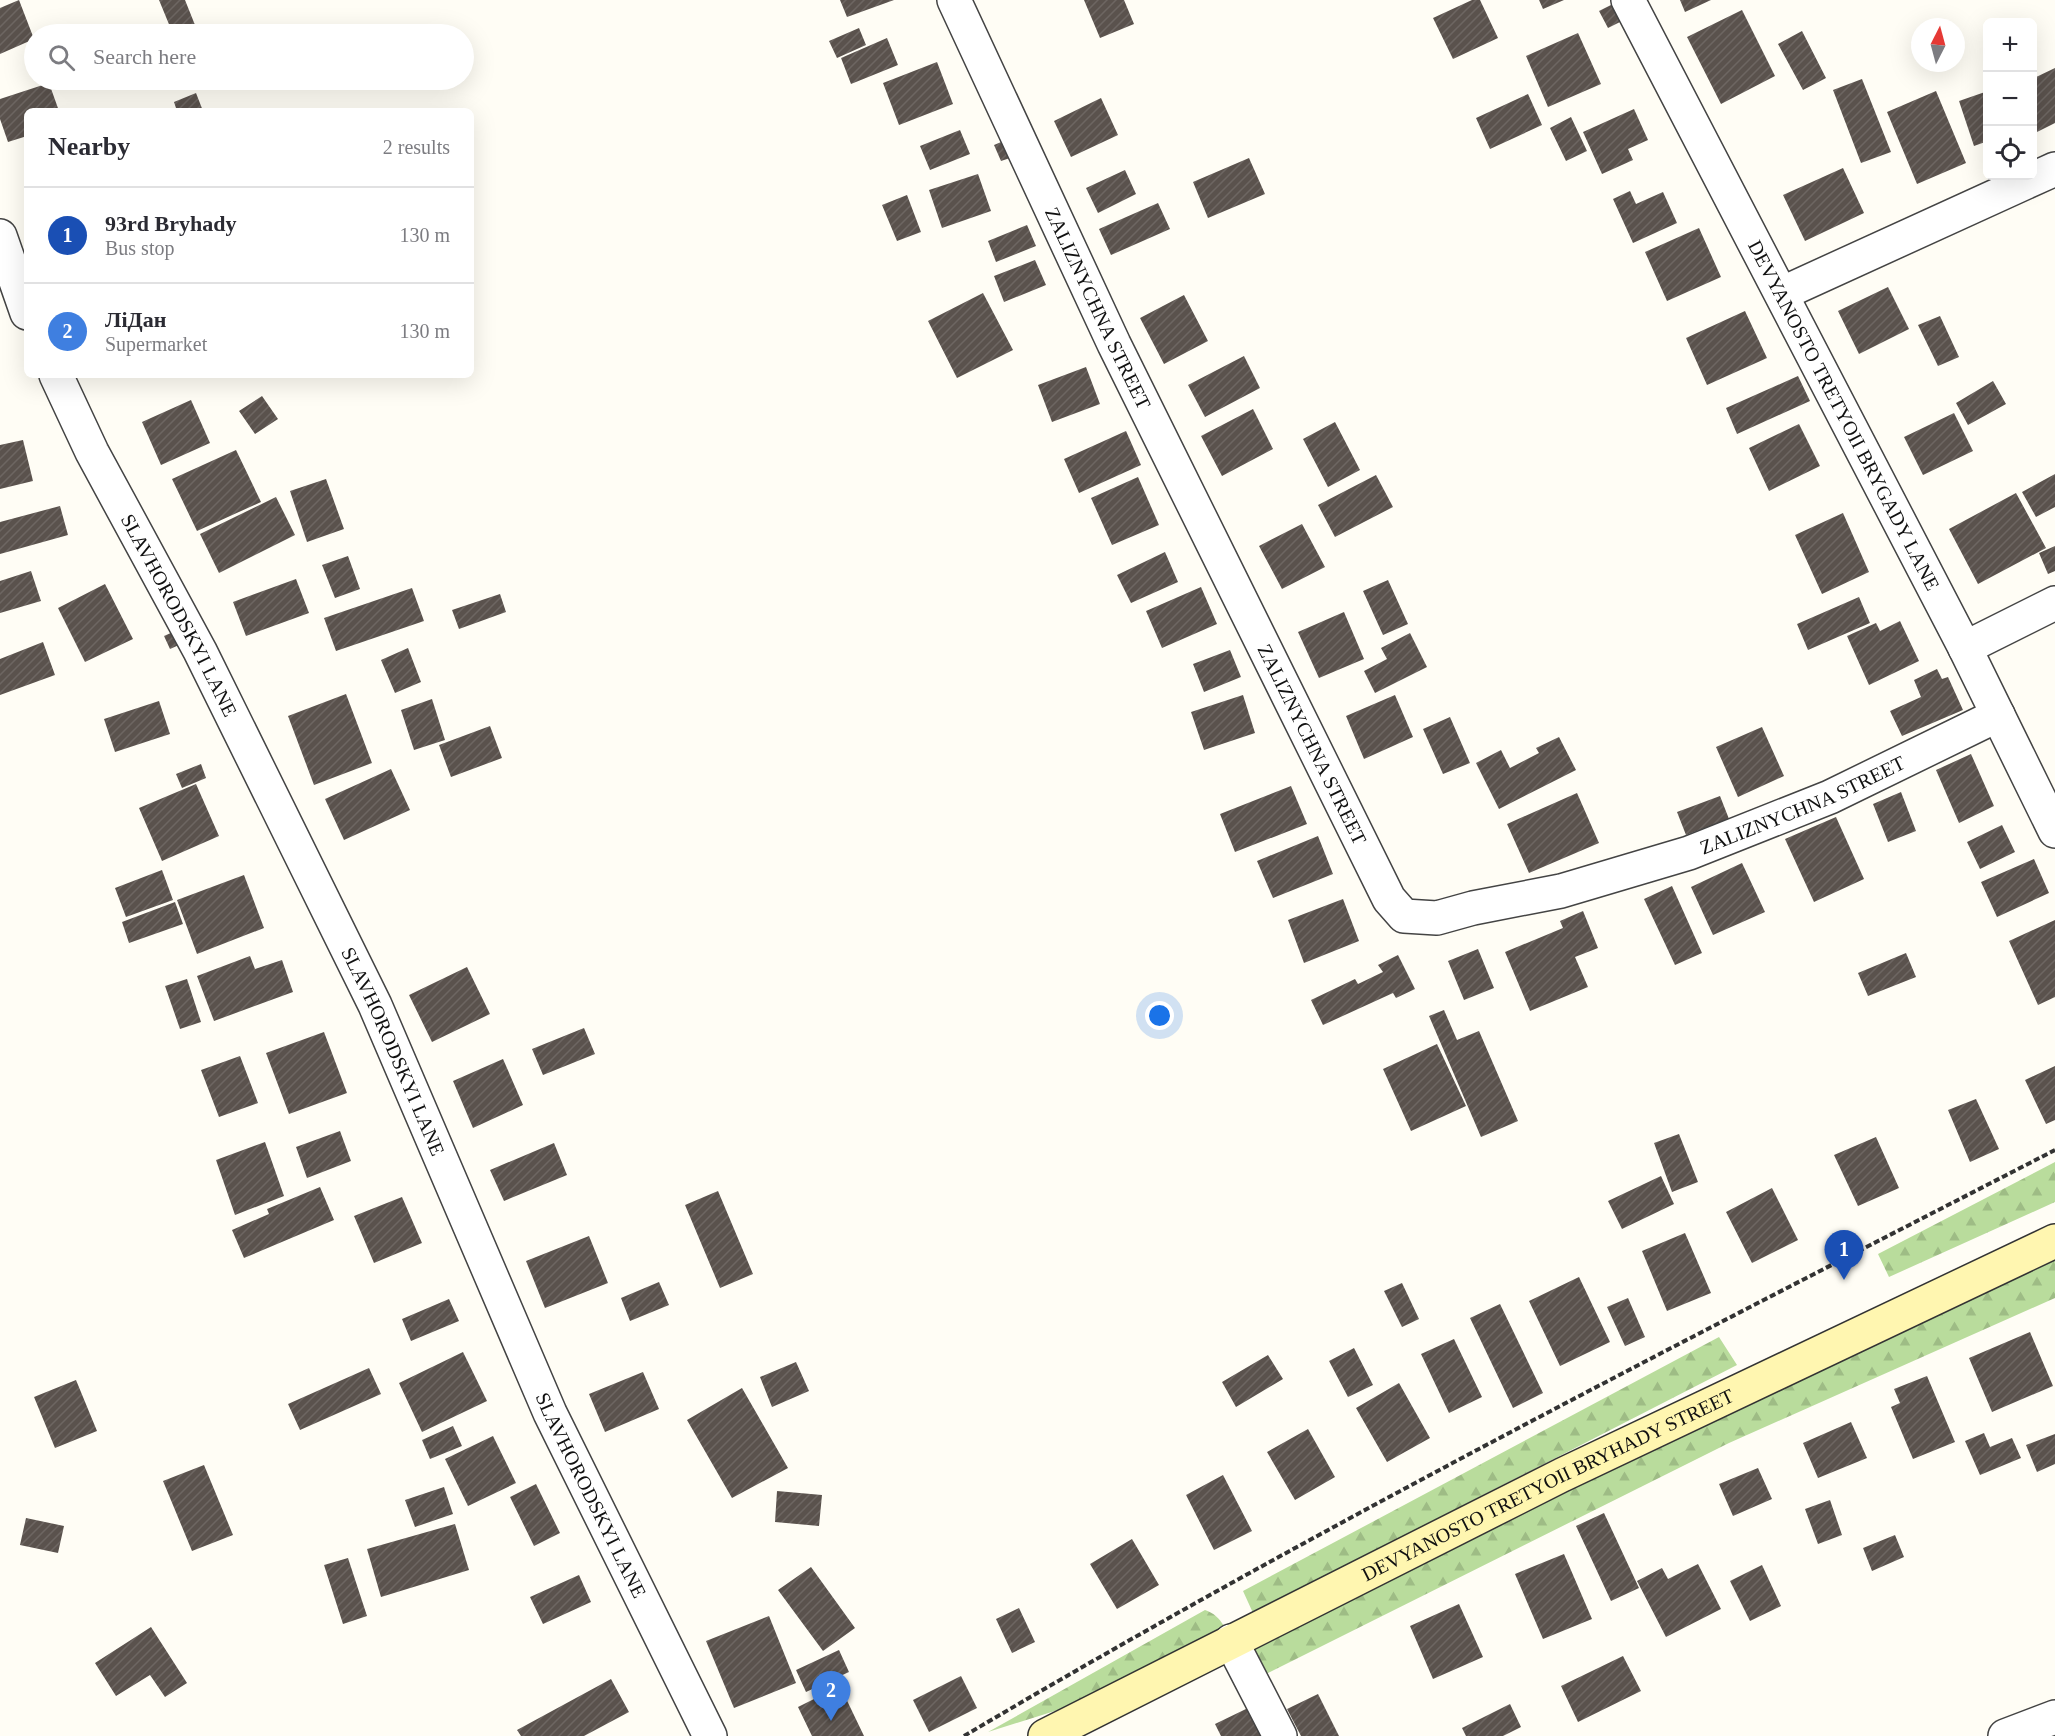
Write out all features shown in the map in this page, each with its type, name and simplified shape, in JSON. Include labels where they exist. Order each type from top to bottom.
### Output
[{"type":"main road","name":"DEVYANOSTO TRETYOII BRYHADY STREET","points":[[1046,1736],[1562,1475],[2055,1241]]},
{"type":"street","name":"ZALIZNYCHNA STREET","points":[[954,0],[1120,355],[1389,899],[1404,916],[1437,918],[1473,908],[1561,891],[1689,854],[1830,797],[1998,715]]},
{"type":"street","name":"DEVYANOSTO TRETYOII BRYGADY LANE","points":[[1628,0],[1783,293],[1965,648],[2055,831]]},
{"type":"street","points":[[1783,293],[2055,169]]},
{"type":"street","points":[[0,236],[24,304]]},
{"type":"street","name":"SLAVHORODSKYI LANE","points":[[57,378],[92,452],[200,651],[375,1005],[550,1413],[710,1736]]},
{"type":"street","points":[[1965,648],[2055,603]]},
{"type":"street","points":[[1232,1641],[1280,1736]]},
{"type":"street","points":[[2005,1736],[2055,1717]]},
{"type":"path","points":[[964,1736],[1083,1666],[1407,1487],[2055,1150]]},
{"type":"green space","points":[[2055,1162],[2055,1202],[1889,1277],[1878,1254]]},
{"type":"green space","points":[[2055,1256],[2055,1298],[1729,1443],[1262,1676],[1251,1646],[1524,1504]]},
{"type":"green space","points":[[1719,1337],[1737,1365],[1253,1613],[1243,1591]]},
{"type":"green space","points":[[1205,1610],[1214,1614],[1222,1623],[1224,1626],[1222,1634],[1058,1710],[988,1732]]},
{"type":"building","points":[[19,0],[28,24],[24,24],[24,43],[0,54],[0,8]]},
{"type":"building","points":[[159,0],[185,0],[195,24],[169,24]]},
{"type":"building","points":[[840,0],[894,0],[847,17]]},
{"type":"building","points":[[1084,0],[1124,0],[1134,24],[1100,38]]},
{"type":"building","points":[[1472,0],[1480,0],[1498,38],[1453,59],[1433,18]]},
{"type":"building","points":[[1539,0],[1564,0],[1543,9]]},
{"type":"building","points":[[1680,0],[1711,0],[1685,12]]},
{"type":"building","points":[[1615,3],[1624,20],[1608,28],[1599,11]]},
{"type":"building","points":[[1742,10],[1775,76],[1721,104],[1687,37]]},
{"type":"building","points":[[859,28],[866,45],[837,58],[829,41]]},
{"type":"building","points":[[1802,31],[1826,78],[1803,90],[1778,44]]},
{"type":"building","points":[[1578,33],[1601,84],[1548,107],[1526,56]]},
{"type":"building","points":[[887,38],[898,65],[851,84],[841,58]]},
{"type":"building","points":[[937,62],[953,104],[899,125],[883,83]]},
{"type":"building","points":[[2055,68],[2055,123],[2037,132],[2037,126],[2037,77]]},
{"type":"building","points":[[1862,79],[1891,152],[1861,163],[1833,90]]},
{"type":"building","points":[[28,90],[52,90],[58,108],[24,108],[24,137],[8,142],[0,119],[0,99]]},
{"type":"building","points":[[1936,91],[1966,163],[1917,184],[1887,112]]},
{"type":"building","points":[[196,93],[202,108],[176,108],[174,102]]},
{"type":"building","points":[[1983,93],[1983,143],[1974,146],[1959,101]]},
{"type":"building","points":[[1528,94],[1542,125],[1490,149],[1476,118]]},
{"type":"building","points":[[1101,98],[1118,135],[1071,157],[1054,121]]},
{"type":"building","points":[[1634,109],[1648,140],[1628,149],[1633,160],[1602,174],[1583,132]]},
{"type":"building","points":[[1571,117],[1587,151],[1566,161],[1550,128]]},
{"type":"building","points":[[960,130],[970,154],[930,170],[920,146]]},
{"type":"building","points":[[1006,140],[1013,157],[1001,161],[994,145]]},
{"type":"building","points":[[1249,158],[1265,194],[1208,218],[1193,182]]},
{"type":"building","points":[[1843,168],[1864,213],[1805,241],[1783,195]]},
{"type":"building","points":[[1125,170],[1136,194],[1098,213],[1086,188]]},
{"type":"building","points":[[978,174],[991,211],[942,228],[929,190]]},
{"type":"building","points":[[1630,191],[1636,204],[1663,192],[1677,223],[1633,243],[1613,199]]},
{"type":"building","points":[[907,195],[921,232],[897,241],[882,205]]},
{"type":"building","points":[[1158,203],[1170,229],[1111,255],[1099,229]]},
{"type":"building","points":[[1027,225],[1036,246],[996,262],[988,241]]},
{"type":"building","points":[[1699,228],[1721,277],[1667,301],[1645,252]]},
{"type":"building","points":[[1035,260],[1046,285],[1004,302],[994,276]]},
{"type":"building","points":[[1888,287],[1909,329],[1859,354],[1838,311]]},
{"type":"building","points":[[983,293],[1013,350],[957,378],[928,321]]},
{"type":"building","points":[[1184,295],[1208,341],[1164,364],[1140,318]]},
{"type":"building","points":[[1745,311],[1767,358],[1707,385],[1686,338]]},
{"type":"building","points":[[1940,316],[1959,357],[1938,366],[1918,325]]},
{"type":"building","points":[[1244,356],[1260,388],[1205,417],[1188,385]]},
{"type":"building","points":[[1086,367],[1100,404],[1052,422],[1038,385]]},
{"type":"building","points":[[1798,376],[1810,401],[1737,434],[1726,408]]},
{"type":"building","points":[[1993,381],[2006,404],[1968,425],[1956,403]]},
{"type":"building","points":[[262,396],[278,419],[255,434],[239,411]]},
{"type":"building","points":[[191,400],[210,443],[161,465],[142,422]]},
{"type":"building","points":[[1253,409],[1273,449],[1222,476],[1201,436]]},
{"type":"building","points":[[1954,413],[1973,451],[1923,475],[1904,437]]},
{"type":"building","points":[[1335,422],[1360,470],[1328,487],[1303,439]]},
{"type":"building","points":[[1799,424],[1820,466],[1769,491],[1749,448]]},
{"type":"building","points":[[1126,431],[1141,465],[1079,493],[1064,459]]},
{"type":"building","points":[[23,440],[33,481],[0,489],[0,445]]},
{"type":"building","points":[[236,450],[261,502],[197,531],[172,479]]},
{"type":"building","points":[[2055,474],[2055,507],[2036,517],[2022,492]]},
{"type":"building","points":[[1376,475],[1393,507],[1335,537],[1318,505]]},
{"type":"building","points":[[1138,477],[1159,525],[1112,545],[1091,498]]},
{"type":"building","points":[[326,479],[344,529],[307,542],[290,491]]},
{"type":"building","points":[[2016,493],[2046,548],[1978,584],[1949,529]]},
{"type":"building","points":[[276,497],[295,535],[219,573],[200,534]]},
{"type":"building","points":[[60,506],[68,535],[0,554],[0,522]]},
{"type":"building","points":[[1843,513],[1869,572],[1822,594],[1795,535]]},
{"type":"building","points":[[1302,524],[1325,567],[1282,589],[1259,546]]},
{"type":"building","points":[[2055,546],[2055,571],[2048,574],[2039,553]]},
{"type":"building","points":[[1165,552],[1178,582],[1131,603],[1117,575]]},
{"type":"building","points":[[348,556],[360,589],[335,598],[322,565]]},
{"type":"building","points":[[31,571],[41,601],[0,613],[0,581]]},
{"type":"building","points":[[296,579],[309,613],[246,636],[233,602]]},
{"type":"building","points":[[1388,580],[1408,624],[1383,635],[1363,591]]},
{"type":"building","points":[[105,584],[133,639],[85,662],[58,608]]},
{"type":"building","points":[[1201,587],[1217,624],[1162,648],[1146,611]]},
{"type":"building","points":[[412,588],[424,621],[336,651],[324,618]]},
{"type":"building","points":[[500,594],[506,612],[459,629],[452,610]]},
{"type":"building","points":[[1859,597],[1870,623],[1808,650],[1797,624]]},
{"type":"building","points":[[1344,612],[1364,659],[1319,678],[1298,632]]},
{"type":"building","points":[[1900,621],[1919,661],[1869,685],[1847,636],[1876,623],[1880,631]]},
{"type":"building","points":[[173,632],[179,645],[170,649],[164,636]]},
{"type":"building","points":[[1410,633],[1427,667],[1375,693],[1364,671],[1387,659],[1381,648]]},
{"type":"building","points":[[43,642],[55,675],[0,695],[0,659]]},
{"type":"building","points":[[408,648],[421,682],[395,693],[381,660]]},
{"type":"building","points":[[1230,650],[1241,677],[1204,692],[1193,664]]},
{"type":"building","points":[[1937,669],[1942,679],[1948,677],[1963,710],[1902,736],[1890,711],[1921,697],[1914,680]]},
{"type":"building","points":[[346,694],[372,763],[314,785],[288,716]]},
{"type":"building","points":[[1243,695],[1255,733],[1204,750],[1191,712]]},
{"type":"building","points":[[1395,695],[1413,737],[1364,759],[1346,716]]},
{"type":"building","points":[[432,699],[445,740],[414,750],[401,710]]},
{"type":"building","points":[[159,701],[170,734],[115,752],[104,719]]},
{"type":"building","points":[[1450,717],[1470,763],[1443,774],[1423,729]]},
{"type":"building","points":[[490,726],[502,758],[451,777],[439,745]]},
{"type":"building","points":[[1762,727],[1784,776],[1738,797],[1716,747]]},
{"type":"building","points":[[1559,737],[1576,770],[1499,809],[1476,763],[1501,750],[1510,768],[1539,753],[1536,748]]},
{"type":"building","points":[[1971,754],[1994,806],[1959,823],[1936,770]]},
{"type":"building","points":[[201,764],[206,778],[182,788],[176,774]]},
{"type":"building","points":[[391,769],[410,810],[344,840],[325,799]]},
{"type":"building","points":[[196,784],[219,836],[162,861],[139,808]]},
{"type":"building","points":[[1291,786],[1307,824],[1235,852],[1220,814]]},
{"type":"building","points":[[1901,792],[1916,831],[1888,842],[1873,804]]},
{"type":"building","points":[[1577,793],[1599,843],[1529,873],[1507,824]]},
{"type":"building","points":[[1720,796],[1729,819],[1686,835],[1677,812]]},
{"type":"building","points":[[1836,817],[1864,879],[1814,902],[1785,839]]},
{"type":"building","points":[[2002,825],[2015,852],[1980,869],[1967,842]]},
{"type":"building","points":[[1318,836],[1333,874],[1273,898],[1257,861]]},
{"type":"building","points":[[2034,859],[2049,893],[1997,917],[1981,882]]},
{"type":"building","points":[[1742,863],[1765,912],[1713,935],[1691,887]]},
{"type":"building","points":[[162,870],[173,900],[126,917],[115,888]]},
{"type":"building","points":[[244,875],[264,928],[197,954],[177,900]]},
{"type":"building","points":[[1672,886],[1702,953],[1675,965],[1644,899]]},
{"type":"building","points":[[1343,899],[1359,941],[1304,963],[1288,920]]},
{"type":"building","points":[[175,902],[183,924],[129,943],[122,922]]},
{"type":"building","points":[[1583,911],[1598,948],[1575,957],[1588,987],[1530,1011],[1505,952],[1563,928],[1560,921]]},
{"type":"building","points":[[2055,920],[2055,997],[2038,1005],[2009,941]]},
{"type":"building","points":[[1478,949],[1494,988],[1464,1000],[1448,961]]},
{"type":"building","points":[[1906,953],[1916,977],[1868,996],[1858,973]]},
{"type":"building","points":[[1398,955],[1415,989],[1396,998],[1393,993],[1323,1025],[1311,1000],[1355,979],[1358,984],[1383,972],[1378,965]]},
{"type":"building","points":[[250,956],[255,969],[282,960],[293,992],[214,1021],[197,976]]},
{"type":"building","points":[[467,967],[490,1014],[432,1042],[409,995]]},
{"type":"building","points":[[187,979],[201,1022],[180,1029],[165,986]]},
{"type":"building","points":[[1444,1010],[1457,1040],[1479,1031],[1518,1121],[1481,1137],[1429,1016]]},
{"type":"building","points":[[584,1028],[595,1054],[543,1075],[532,1049]]},
{"type":"building","points":[[324,1032],[347,1093],[289,1114],[266,1053]]},
{"type":"building","points":[[1437,1044],[1466,1106],[1411,1131],[1383,1069]]},
{"type":"building","points":[[240,1056],[258,1103],[219,1117],[201,1070]]},
{"type":"building","points":[[503,1059],[523,1105],[473,1128],[453,1081]]},
{"type":"building","points":[[2055,1066],[2055,1120],[2046,1124],[2025,1080]]},
{"type":"building","points":[[1976,1099],[1999,1149],[1970,1162],[1948,1110]]},
{"type":"building","points":[[340,1131],[351,1161],[307,1178],[296,1147]]},
{"type":"building","points":[[1679,1134],[1698,1182],[1672,1192],[1654,1143]]},
{"type":"building","points":[[1876,1137],[1899,1188],[1858,1206],[1834,1155]]},
{"type":"building","points":[[265,1142],[284,1196],[235,1215],[216,1160]]},
{"type":"building","points":[[554,1143],[567,1175],[504,1201],[490,1170]]},
{"type":"building","points":[[1661,1176],[1674,1204],[1622,1229],[1608,1201]]},
{"type":"building","points":[[320,1187],[334,1220],[244,1258],[232,1230],[269,1214],[267,1209]]},
{"type":"building","points":[[1772,1188],[1798,1240],[1752,1263],[1726,1212]]},
{"type":"building","points":[[718,1191],[753,1274],[720,1288],[685,1205]]},
{"type":"building","points":[[402,1197],[422,1243],[374,1263],[354,1216]]},
{"type":"building","points":[[1685,1233],[1711,1293],[1667,1311],[1642,1251]]},
{"type":"building","points":[[589,1236],[608,1283],[545,1308],[526,1261]]},
{"type":"building","points":[[1579,1277],[1610,1342],[1560,1366],[1529,1301]]},
{"type":"building","points":[[659,1282],[669,1305],[630,1321],[621,1298]]},
{"type":"building","points":[[1402,1283],[1419,1319],[1402,1327],[1384,1291]]},
{"type":"building","points":[[1628,1298],[1645,1337],[1625,1346],[1607,1307]]},
{"type":"building","points":[[449,1299],[459,1321],[411,1341],[402,1319]]},
{"type":"building","points":[[1500,1304],[1543,1393],[1513,1408],[1470,1318]]},
{"type":"building","points":[[2030,1332],[2053,1386],[1992,1412],[1969,1358]]},
{"type":"building","points":[[1454,1339],[1482,1397],[1449,1413],[1421,1354]]},
{"type":"building","points":[[1354,1348],[1373,1385],[1348,1397],[1329,1361]]},
{"type":"building","points":[[463,1352],[487,1401],[422,1432],[399,1383]]},
{"type":"building","points":[[1268,1355],[1283,1379],[1236,1407],[1222,1382]]},
{"type":"building","points":[[796,1362],[809,1391],[772,1407],[760,1377]]},
{"type":"building","points":[[369,1368],[381,1394],[300,1430],[288,1404]]},
{"type":"building","points":[[643,1372],[659,1409],[605,1432],[589,1394]]},
{"type":"building","points":[[1927,1376],[1955,1442],[1913,1459],[1891,1407],[1900,1403],[1894,1389]]},
{"type":"building","points":[[76,1380],[97,1431],[55,1448],[34,1397]]},
{"type":"building","points":[[1399,1383],[1430,1438],[1387,1462],[1356,1408]]},
{"type":"building","points":[[742,1388],[788,1468],[732,1498],[687,1420]]},
{"type":"building","points":[[1851,1422],[1867,1458],[1818,1478],[1803,1443]]},
{"type":"building","points":[[453,1426],[462,1446],[430,1459],[422,1440]]},
{"type":"building","points":[[1308,1429],[1335,1477],[1295,1500],[1267,1452]]},
{"type":"building","points":[[1984,1433],[1990,1447],[2012,1438],[2021,1458],[1980,1475],[1965,1441]]},
{"type":"building","points":[[2055,1434],[2055,1464],[2037,1472],[2026,1445]]},
{"type":"building","points":[[493,1436],[516,1483],[468,1506],[445,1459]]},
{"type":"building","points":[[204,1465],[233,1535],[192,1551],[163,1481]]},
{"type":"building","points":[[1758,1468],[1772,1499],[1733,1516],[1719,1484]]},
{"type":"building","points":[[1223,1475],[1252,1531],[1214,1550],[1186,1495]]},
{"type":"building","points":[[536,1484],[560,1533],[534,1546],[510,1497]]},
{"type":"building","points":[[444,1487],[453,1514],[415,1527],[405,1500]]},
{"type":"building","points":[[777,1491],[822,1495],[819,1526],[775,1522]]},
{"type":"building","points":[[1830,1500],[1842,1535],[1818,1544],[1805,1509]]},
{"type":"building","points":[[1604,1513],[1639,1588],[1611,1601],[1576,1526]]},
{"type":"building","points":[[26,1518],[64,1526],[58,1553],[20,1545]]},
{"type":"building","points":[[455,1524],[469,1570],[381,1597],[367,1549]]},
{"type":"building","points":[[1895,1535],[1904,1557],[1872,1571],[1863,1548]]},
{"type":"building","points":[[1132,1539],[1159,1585],[1117,1609],[1090,1564]]},
{"type":"building","points":[[1564,1554],[1592,1619],[1543,1639],[1515,1574]]},
{"type":"building","points":[[348,1558],[367,1616],[343,1624],[324,1565]]},
{"type":"building","points":[[1698,1564],[1721,1609],[1666,1637],[1637,1581],[1662,1568],[1668,1579]]},
{"type":"building","points":[[1762,1565],[1781,1606],[1750,1621],[1730,1581]]},
{"type":"building","points":[[811,1567],[855,1628],[823,1651],[778,1590]]},
{"type":"building","points":[[579,1575],[591,1602],[543,1624],[530,1597]]},
{"type":"building","points":[[1459,1604],[1483,1657],[1433,1679],[1410,1626]]},
{"type":"building","points":[[1019,1608],[1035,1642],[1012,1653],[996,1619]]},
{"type":"building","points":[[769,1616],[796,1683],[734,1708],[706,1641]]},
{"type":"building","points":[[151,1627],[187,1683],[165,1697],[150,1675],[116,1696],[95,1663]]},
{"type":"building","points":[[839,1650],[849,1672],[806,1692],[796,1670]]},
{"type":"building","points":[[1623,1656],[1641,1691],[1578,1722],[1561,1686]]},
{"type":"building","points":[[961,1676],[977,1708],[929,1732],[913,1700]]},
{"type":"building","points":[[611,1679],[629,1712],[584,1736],[521,1736],[517,1730]]},
{"type":"building","points":[[840,1686],[864,1736],[812,1736],[798,1707]]},
{"type":"building","points":[[1318,1694],[1339,1736],[1301,1736],[1287,1709]]},
{"type":"building","points":[[1510,1704],[1521,1727],[1503,1736],[1466,1736],[1462,1728]]},
{"type":"building","points":[[1248,1708],[1262,1736],[1221,1736],[1215,1724]]},
{"type":"place","name":"93rd Bryhady","points":[[1844,1280]]},
{"type":"place","name":"ЛіДан","points":[[831,1721]]}]
